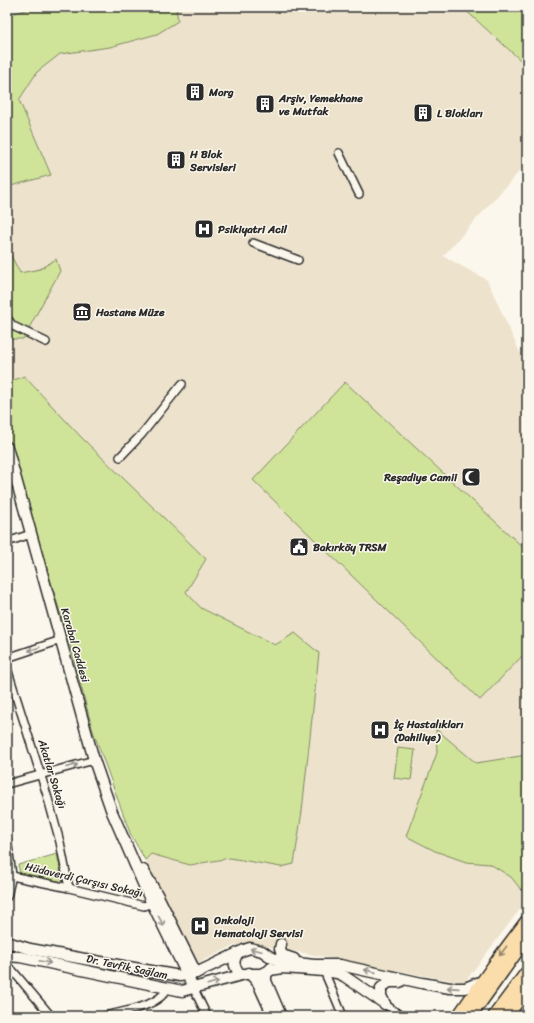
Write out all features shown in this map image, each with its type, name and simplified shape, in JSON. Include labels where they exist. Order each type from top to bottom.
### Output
[{"type":"highway","points":[[470,1016],[527,936]]},
{"type":"highway","points":[[495,1016],[527,973]]},
{"type":"main road","name":"Karabal Caddesi","points":[[7,447],[94,760],[112,812],[152,903],[192,974]]},
{"type":"main road","name":"Karabal Caddesi","points":[[128,847],[156,892],[192,974],[194,988]]},
{"type":"main road","points":[[458,1016],[527,920]]},
{"type":"main road","points":[[7,942],[30,949],[180,976],[192,974],[250,948],[262,951],[272,958],[281,961],[314,965],[340,964],[450,988],[465,988],[482,981]]},
{"type":"main road","points":[[281,944],[280,949],[282,955],[289,958],[308,961],[314,965]]},
{"type":"main road","points":[[7,951],[30,949]]},
{"type":"main road","points":[[238,953],[234,966],[258,983],[273,1016]]},
{"type":"main road","name":"Dr. Tevfik Sağlam","points":[[7,956],[20,957],[182,991],[245,974]]},
{"type":"main road","points":[[272,958],[272,966],[266,975],[266,981],[281,1016]]},
{"type":"main road","points":[[245,974],[262,974],[270,970],[283,968],[337,973],[344,976],[385,1004]]},
{"type":"main road","points":[[385,1004],[380,991],[386,983],[394,981],[422,983]]},
{"type":"main road","points":[[507,1016],[524,1001],[527,990]]},
{"type":"street","points":[[339,153],[358,194]]},
{"type":"street","points":[[253,243],[298,260]]},
{"type":"street","points":[[7,318],[13,326],[46,342]]},
{"type":"street","points":[[120,457],[142,434],[182,384]]},
{"type":"street","points":[[7,542],[31,534]]},
{"type":"street","points":[[7,658],[61,640]]},
{"type":"street","name":"Akatlar Sokağı","points":[[7,668],[60,842],[69,888]]},
{"type":"street","points":[[7,784],[94,760]]},
{"type":"street","points":[[7,839],[9,875],[7,897]]},
{"type":"street","name":"Hüdaverdi Çarşısı Sokağı","points":[[9,875],[144,906],[152,903]]},
{"type":"street","points":[[20,957],[16,958],[10,969],[51,1016]]},
{"type":"street","points":[[324,971],[343,1016]]},
{"type":"street","points":[[194,988],[207,1016]]},
{"type":"street","points":[[106,1016],[152,1003],[164,995],[167,989]]},
{"type":"street","points":[[385,1004],[401,1016]]},
{"type":"shaded area","points":[[37,7],[462,7],[527,66],[527,163],[443,256],[487,280],[527,368],[527,900],[464,983],[250,943],[233,946],[198,963],[160,893],[145,860],[151,854],[190,865],[230,858],[281,867],[294,864],[302,811],[319,653],[275,645],[201,608],[185,592],[206,559],[82,438],[24,376],[7,383],[7,15]]},
{"type":"green space","points":[[37,7],[176,7],[178,21],[157,34],[110,47],[60,54],[37,72],[19,100],[51,175],[7,187],[7,15]]},
{"type":"green space","points":[[462,7],[527,7],[527,66]]},
{"type":"green space","points":[[7,248],[20,273],[40,269],[56,259],[60,271],[23,339],[7,339]]},
{"type":"green space","points":[[24,376],[82,438],[206,559],[186,592],[201,608],[275,645],[295,633],[319,653],[302,811],[294,864],[281,867],[230,858],[190,865],[151,854],[145,860],[130,833],[93,731],[72,653],[7,434],[7,383]]},
{"type":"green space","points":[[345,382],[527,551],[527,651],[480,700],[253,480]]},
{"type":"green space","points":[[436,729],[476,763],[527,755],[527,897],[511,877],[490,864],[466,862],[435,851],[406,836],[437,753]]},
{"type":"green space","points":[[398,748],[415,750],[411,780],[394,778]]},
{"type":"green space","points":[[57,854],[63,882],[20,873],[18,865]]},
{"type":"place","name":"Morg","points":[[195,92]]},
{"type":"place","name":"Arşiv, Yemekhane ve Mutfak","points":[[265,104]]},
{"type":"place","name":"L Blokları","points":[[423,113]]},
{"type":"place","name":"H Blok Servisleri","points":[[176,160]]},
{"type":"place","name":"Psikiyatri Acil","points":[[204,229]]},
{"type":"place","name":"Hastane Müze","points":[[82,312]]},
{"type":"place","name":"Reşadiye Camii","points":[[471,477]]},
{"type":"place","name":"Bakırköy TRSM","points":[[299,547]]},
{"type":"place","name":"İç Hastalıkları (Dahiliye)","points":[[380,730]]},
{"type":"place","name":"Onkoloji Hematoloji Servisi","points":[[200,926]]}]
